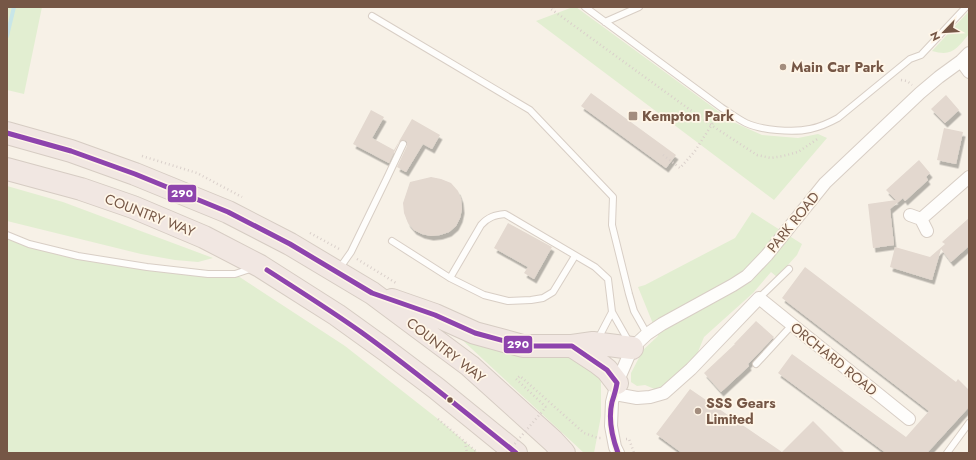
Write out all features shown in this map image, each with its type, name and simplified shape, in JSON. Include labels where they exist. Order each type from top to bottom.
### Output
[{"type":"highway","name":"COUNTRY WAY","points":[[16,136],[71,151],[135,174],[228,212],[290,244],[372,293],[470,366],[564,453]]},
{"type":"highway","name":"COUNTRY WAY","points":[[7,168],[81,189],[133,207],[204,236],[260,266],[337,315],[387,351],[436,388],[516,453]]},
{"type":"highway","points":[[372,293],[435,315],[475,333],[523,346],[572,346],[593,343],[640,341]]},
{"type":"highway","points":[[572,346],[607,370],[616,388]]},
{"type":"street","name":"PARK ROAD","points":[[640,341],[662,324],[747,276],[766,256],[825,183],[920,93],[965,57]]},
{"type":"street","points":[[965,57],[969,72]]},
{"type":"street","points":[[927,231],[916,217],[969,177]]},
{"type":"street","points":[[616,388],[637,398],[650,397],[664,393],[691,369],[759,298]]},
{"type":"street","name":"ORCHARD ROAD","points":[[759,298],[909,419]]},
{"type":"street","points":[[618,453],[615,447],[611,426],[612,402],[616,388],[640,341]]},
{"type":"lane","points":[[585,7],[722,108],[746,123],[777,130],[809,130],[825,125],[838,118],[910,59],[921,55],[966,7]]},
{"type":"lane","points":[[606,22],[639,7]]},
{"type":"lane","points":[[372,16],[530,110],[613,197],[612,225],[634,311],[640,341]]},
{"type":"lane","points":[[7,125],[16,136]]},
{"type":"lane","points":[[337,272],[351,252],[403,144]]},
{"type":"lane","points":[[450,278],[481,225],[486,220],[498,214],[505,214],[595,267],[608,279],[612,312],[600,335],[593,343]]},
{"type":"lane","points":[[7,235],[29,244],[78,256],[147,267],[208,274],[235,274],[260,266]]},
{"type":"lane","points":[[392,241],[450,278],[484,295],[508,301],[543,298],[553,292],[575,256]]},
{"type":"lane","points":[[759,298],[789,269]]},
{"type":"lane","points":[[612,312],[640,341]]},
{"type":"lane","points":[[756,364],[792,325]]},
{"type":"lane","points":[[947,453],[969,424]]},
{"type":"path","points":[[554,7],[551,9],[711,125],[757,155],[771,158],[798,152],[824,134]]},
{"type":"path","points":[[897,80],[903,79],[907,81],[920,93]]},
{"type":"path","points":[[663,155],[680,168],[695,151],[711,125]]},
{"type":"path","points":[[507,453],[546,407],[516,379],[520,376],[584,433]]},
{"type":"path","points":[[438,419],[478,453]]},
{"type":"path","points":[[464,441],[467,453]]},
{"type":"green space","points":[[7,7],[42,7],[24,94],[7,90]]},
{"type":"green space","points":[[576,7],[733,122],[762,135],[798,138],[818,134],[827,138],[774,200],[536,21]]},
{"type":"green space","points":[[969,11],[969,34],[958,47],[945,53],[932,51]]},
{"type":"green space","points":[[7,186],[63,202],[213,258],[198,262],[175,260],[141,254],[7,221]]},
{"type":"green space","points":[[752,212],[802,244],[797,255],[777,277],[771,272],[753,293],[704,337],[691,369],[664,393],[645,385],[637,386],[631,382],[631,373],[643,350],[658,336],[638,287],[645,285],[735,238]]},
{"type":"green space","points":[[7,235],[78,256],[235,274],[345,346],[438,419],[478,453],[7,453]]},
{"type":"green space","points":[[458,336],[573,356],[595,369],[601,382],[601,416],[594,453],[584,453]]},
{"type":"building","name":"Kempton Park","points":[[591,93],[676,155],[666,168],[581,106]]},
{"type":"building","points":[[946,95],[959,110],[945,123],[931,109]]},
{"type":"building","points":[[371,110],[384,117],[372,138],[394,150],[412,119],[440,135],[432,149],[423,144],[406,172],[397,167],[407,146],[407,142],[405,140],[399,142],[389,163],[353,144]]},
{"type":"building","points":[[944,128],[963,132],[956,164],[937,160]]},
{"type":"building","points":[[919,160],[930,173],[926,177],[928,180],[905,201],[903,198],[890,209],[894,245],[873,248],[868,204],[896,200],[886,190]]},
{"type":"building","points":[[431,177],[451,183],[458,191],[462,209],[456,226],[449,232],[431,236],[414,230],[408,223],[404,213],[403,203],[410,182]]},
{"type":"building","points":[[969,218],[969,246],[951,262],[941,249],[932,280],[890,267],[895,247],[930,257],[945,244],[942,242]]},
{"type":"building","points":[[508,223],[552,247],[534,279],[524,273],[528,267],[494,248]]},
{"type":"building","points":[[805,267],[956,382],[958,379],[969,390],[969,407],[927,453],[886,453],[778,373],[792,354],[906,437],[929,411],[782,298]]},
{"type":"building","points":[[756,321],[774,337],[748,364],[749,366],[721,392],[704,373],[735,344]]},
{"type":"building","name":"SSS Gears Limited","points":[[690,389],[782,452],[813,421],[845,453],[682,453],[656,434]]},
{"type":"waterway","points":[[7,36],[14,7]]},
{"type":"transit line","name":"290","points":[[7,133],[71,151],[135,174],[228,212],[290,244],[372,293],[435,315],[475,333],[523,346],[572,346],[607,370],[617,383],[610,415],[612,434],[618,453]]},
{"type":"transit line","name":"290","points":[[267,270],[381,346],[516,453]]},
{"type":"place","name":"Main Car Park","points":[[783,67]]},
{"type":"place","name":"Kempton Park","points":[[633,116]]},
{"type":"place","name":"SSS Gears Limited","points":[[698,411]]}]
